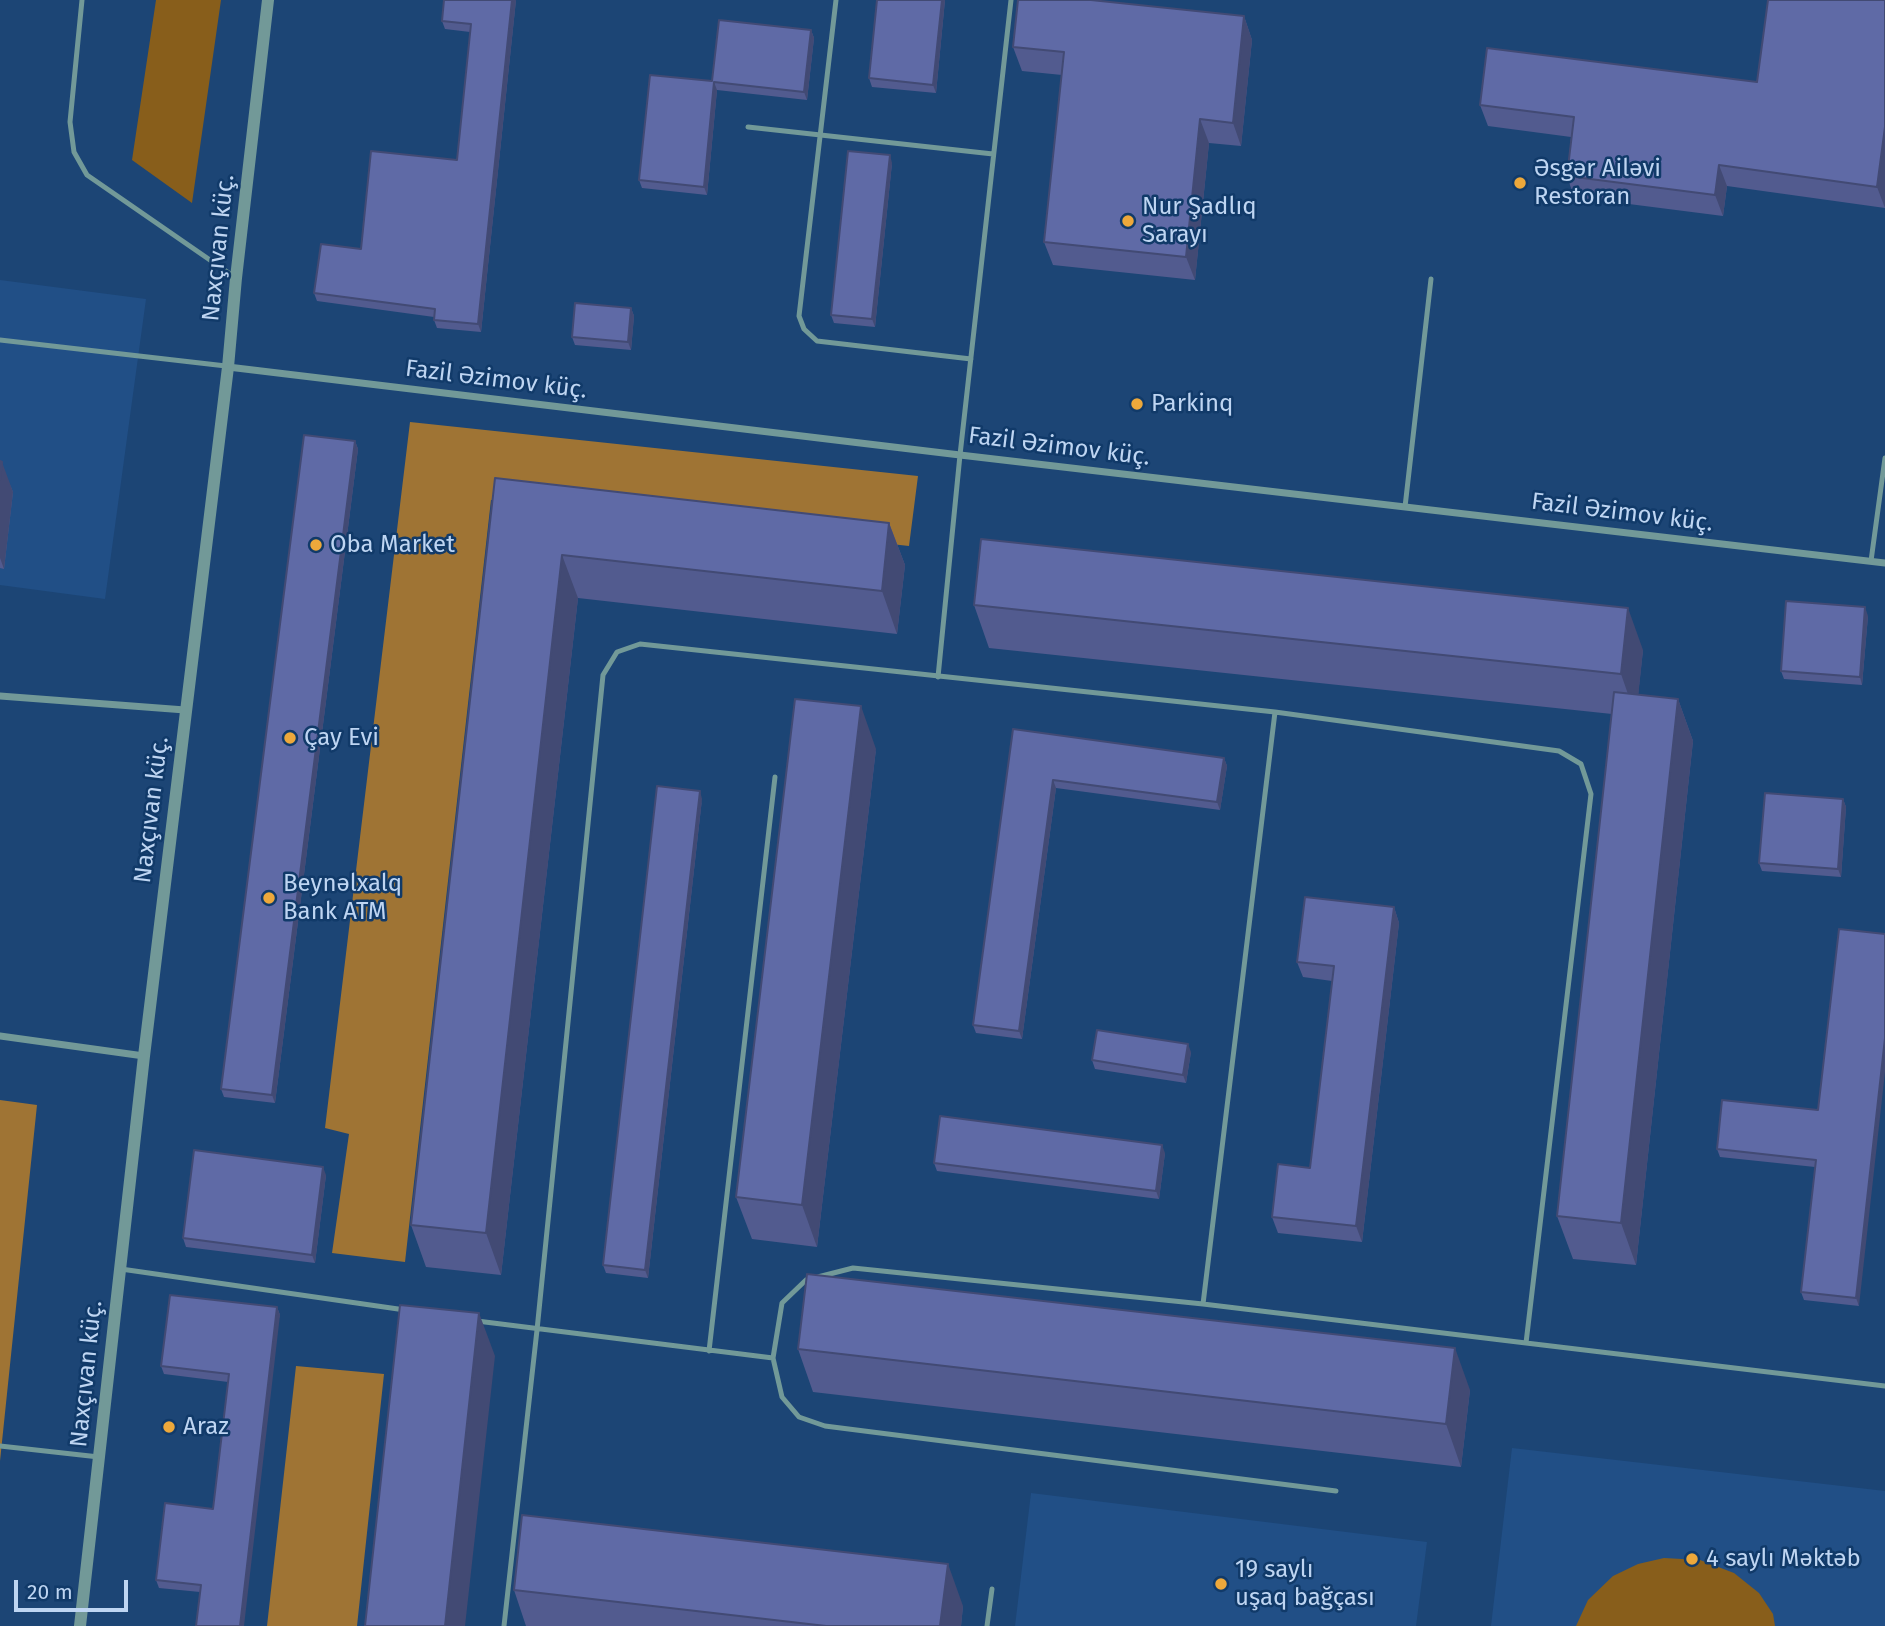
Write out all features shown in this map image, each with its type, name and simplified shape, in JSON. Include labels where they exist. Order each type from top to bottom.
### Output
[{"type":"street","name":"Naxçıvan küç.","points":[[80,1626],[144,1056],[228,367],[268,0]]},
{"type":"street","name":"Fazil Əzimov küç.","points":[[228,367],[1885,563]]},
{"type":"street","points":[[0,696],[185,710]]},
{"type":"street","points":[[0,1036],[144,1056]]},
{"type":"lane","points":[[82,0],[70,122],[74,152],[87,175],[236,278]]},
{"type":"lane","points":[[836,0],[799,316],[804,330],[817,341],[971,359]]},
{"type":"lane","points":[[938,677],[1011,0]]},
{"type":"lane","points":[[748,127],[993,154]]},
{"type":"lane","points":[[1405,507],[1432,279]]},
{"type":"lane","points":[[0,340],[228,367]]},
{"type":"lane","points":[[1871,561],[1885,458]]},
{"type":"lane","points":[[504,1626],[603,675],[617,652],[640,644],[1275,712],[1559,751],[1581,764],[1591,794],[1526,1343]]},
{"type":"lane","points":[[1203,1304],[1275,712]]},
{"type":"lane","points":[[709,1351],[775,777]]},
{"type":"lane","points":[[1336,1491],[825,1426],[799,1418],[782,1398],[773,1358],[782,1303],[806,1280],[853,1268],[1203,1304],[1885,1386]]},
{"type":"lane","points":[[120,1269],[416,1312]]},
{"type":"lane","points":[[470,1320],[773,1358]]},
{"type":"lane","points":[[0,1446],[99,1457]]},
{"type":"lane","points":[[987,1626],[992,1589]]},
{"type":"shaded area","points":[[156,0],[221,0],[192,203],[132,160]]},
{"type":"shaded area","points":[[0,280],[146,299],[105,599],[0,585]]},
{"type":"shaded area","points":[[410,422],[918,476],[909,546],[491,500],[405,1262],[332,1253],[349,1134],[325,1128]]},
{"type":"shaded area","points":[[0,1100],[37,1105],[0,1461]]},
{"type":"shaded area","points":[[296,1366],[384,1374],[357,1626],[267,1626]]},
{"type":"shaded area","name":"4 saylı Məktəb","points":[[1512,1448],[1885,1491],[1885,1626],[1491,1626]]},
{"type":"shaded area","name":"19 saylı uşaq bağçası","points":[[1031,1493],[1427,1542],[1416,1626],[1015,1626]]},
{"type":"shaded area","points":[[1664,1558],[1700,1560],[1734,1573],[1759,1593],[1773,1614],[1775,1626],[1576,1626],[1588,1600],[1613,1576],[1638,1564]]},
{"type":"building","points":[[444,0],[512,0],[478,324],[434,320],[435,309],[314,293],[321,244],[361,249],[371,151],[457,160],[471,24],[442,21]]},
{"type":"building","points":[[877,0],[942,0],[933,85],[869,78]]},
{"type":"building","points":[[1018,0],[1091,0],[1244,16],[1233,123],[1200,119],[1186,257],[1044,242],[1064,52],[1013,47]]},
{"type":"building","points":[[1768,0],[1885,0],[1885,127],[1877,187],[1719,165],[1715,195],[1567,176],[1574,117],[1480,105],[1487,48],[1757,82]]},
{"type":"building","points":[[719,20],[811,30],[804,92],[714,82],[704,187],[639,180],[650,75],[712,81]]},
{"type":"building","points":[[848,151],[890,155],[872,319],[831,315]]},
{"type":"building","points":[[575,303],[631,308],[628,342],[572,337]]},
{"type":"building","points":[[304,435],[355,441],[272,1095],[221,1089]]},
{"type":"building","points":[[495,478],[889,523],[882,591],[562,555],[486,1233],[411,1225]]},
{"type":"building","points":[[981,539],[1628,608],[1621,674],[974,605]]},
{"type":"building","points":[[1786,601],[1865,607],[1860,677],[1781,671]]},
{"type":"building","points":[[1614,692],[1678,699],[1621,1223],[1557,1216]]},
{"type":"building","points":[[795,699],[861,706],[802,1205],[736,1197]]},
{"type":"building","points":[[1013,729],[1224,758],[1217,802],[1053,780],[1019,1031],[973,1025]]},
{"type":"building","points":[[657,786],[700,791],[645,1270],[603,1265]]},
{"type":"building","points":[[1765,793],[1843,799],[1838,869],[1759,863]]},
{"type":"building","points":[[1305,897],[1394,907],[1356,1226],[1272,1217],[1278,1164],[1310,1168],[1334,966],[1297,962]]},
{"type":"building","points":[[1839,929],[1885,934],[1885,1038],[1856,1298],[1801,1292],[1816,1160],[1717,1149],[1722,1100],[1818,1110]]},
{"type":"building","points":[[1097,1030],[1188,1044],[1183,1075],[1092,1060]]},
{"type":"building","points":[[940,1116],[1162,1145],[1156,1191],[934,1163]]},
{"type":"building","points":[[194,1150],[323,1167],[312,1255],[183,1238]]},
{"type":"building","points":[[807,1274],[1455,1348],[1446,1424],[798,1349]]},
{"type":"building","points":[[170,1295],[277,1307],[240,1626],[196,1626],[201,1585],[156,1580],[165,1503],[213,1509],[229,1374],[161,1366]]},
{"type":"building","points":[[400,1305],[479,1313],[445,1626],[365,1626]]},
{"type":"building","points":[[522,1515],[948,1564],[940,1626],[826,1626],[514,1590]]},
{"type":"place","name":"Əsgər Ailəvi Restoran","points":[[1520,183]]},
{"type":"place","name":"Nur Şadlıq Sarayı","points":[[1128,221]]},
{"type":"place","name":"Parkinq","points":[[1137,404]]},
{"type":"place","name":"Oba Market","points":[[316,545]]},
{"type":"place","name":"Çay Evi","points":[[290,738]]},
{"type":"place","name":"Beynəlxalq Bank ATM","points":[[269,898]]},
{"type":"place","name":"Araz","points":[[169,1427]]},
{"type":"place","name":"4 saylı Məktəb","points":[[1692,1559]]},
{"type":"place","name":"19 saylı uşaq bağçası","points":[[1221,1584]]}]
